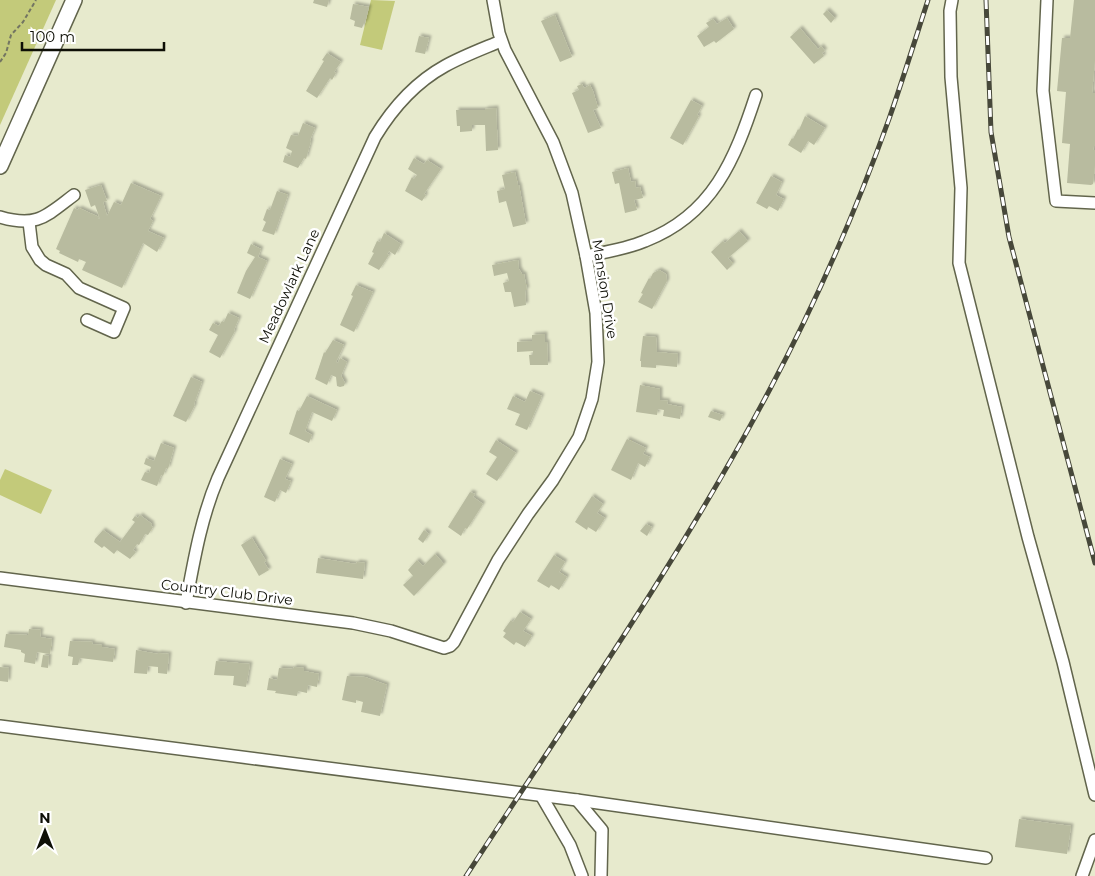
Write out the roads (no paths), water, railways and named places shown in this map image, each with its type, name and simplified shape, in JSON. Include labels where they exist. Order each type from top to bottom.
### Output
[{"type":"main road","points":[[0,166],[74,0]]},
{"type":"street","name":"Mansion Drive","points":[[447,648],[459,634],[498,560],[580,436],[593,394],[598,354],[596,313],[572,193],[553,142],[511,64],[501,41],[493,0]]},
{"type":"street","points":[[952,0],[950,11],[951,77],[961,205],[959,264],[1028,537],[1066,671],[1095,795]]},
{"type":"street","points":[[1047,0],[1043,91],[1056,201],[1095,203]]},
{"type":"street","name":"Meadowlark Lane","points":[[186,603],[198,538],[205,511],[218,478],[375,137],[390,115],[428,77],[444,66],[501,41]]},
{"type":"street","points":[[586,256],[647,241],[679,222],[700,206],[718,186],[742,135],[756,96]]},
{"type":"street","points":[[0,217],[29,222],[39,220],[74,195]]},
{"type":"street","points":[[29,222],[32,247],[40,260],[46,265],[66,274],[79,288],[124,308],[114,332],[87,320]]},
{"type":"street","name":"Country Club Drive","points":[[0,578],[374,627],[447,648]]},
{"type":"street","points":[[0,726],[577,800],[986,858]]},
{"type":"street","points":[[542,797],[570,845],[582,876]]},
{"type":"street","points":[[577,800],[602,830],[601,876]]},
{"type":"street","points":[[1082,876],[1095,840]]},
{"type":"railway","points":[[466,876],[624,636],[700,514],[770,389],[819,290],[863,188],[889,119],[928,0]]},
{"type":"railway","points":[[986,0],[991,132],[1009,237],[1095,563]]}]
